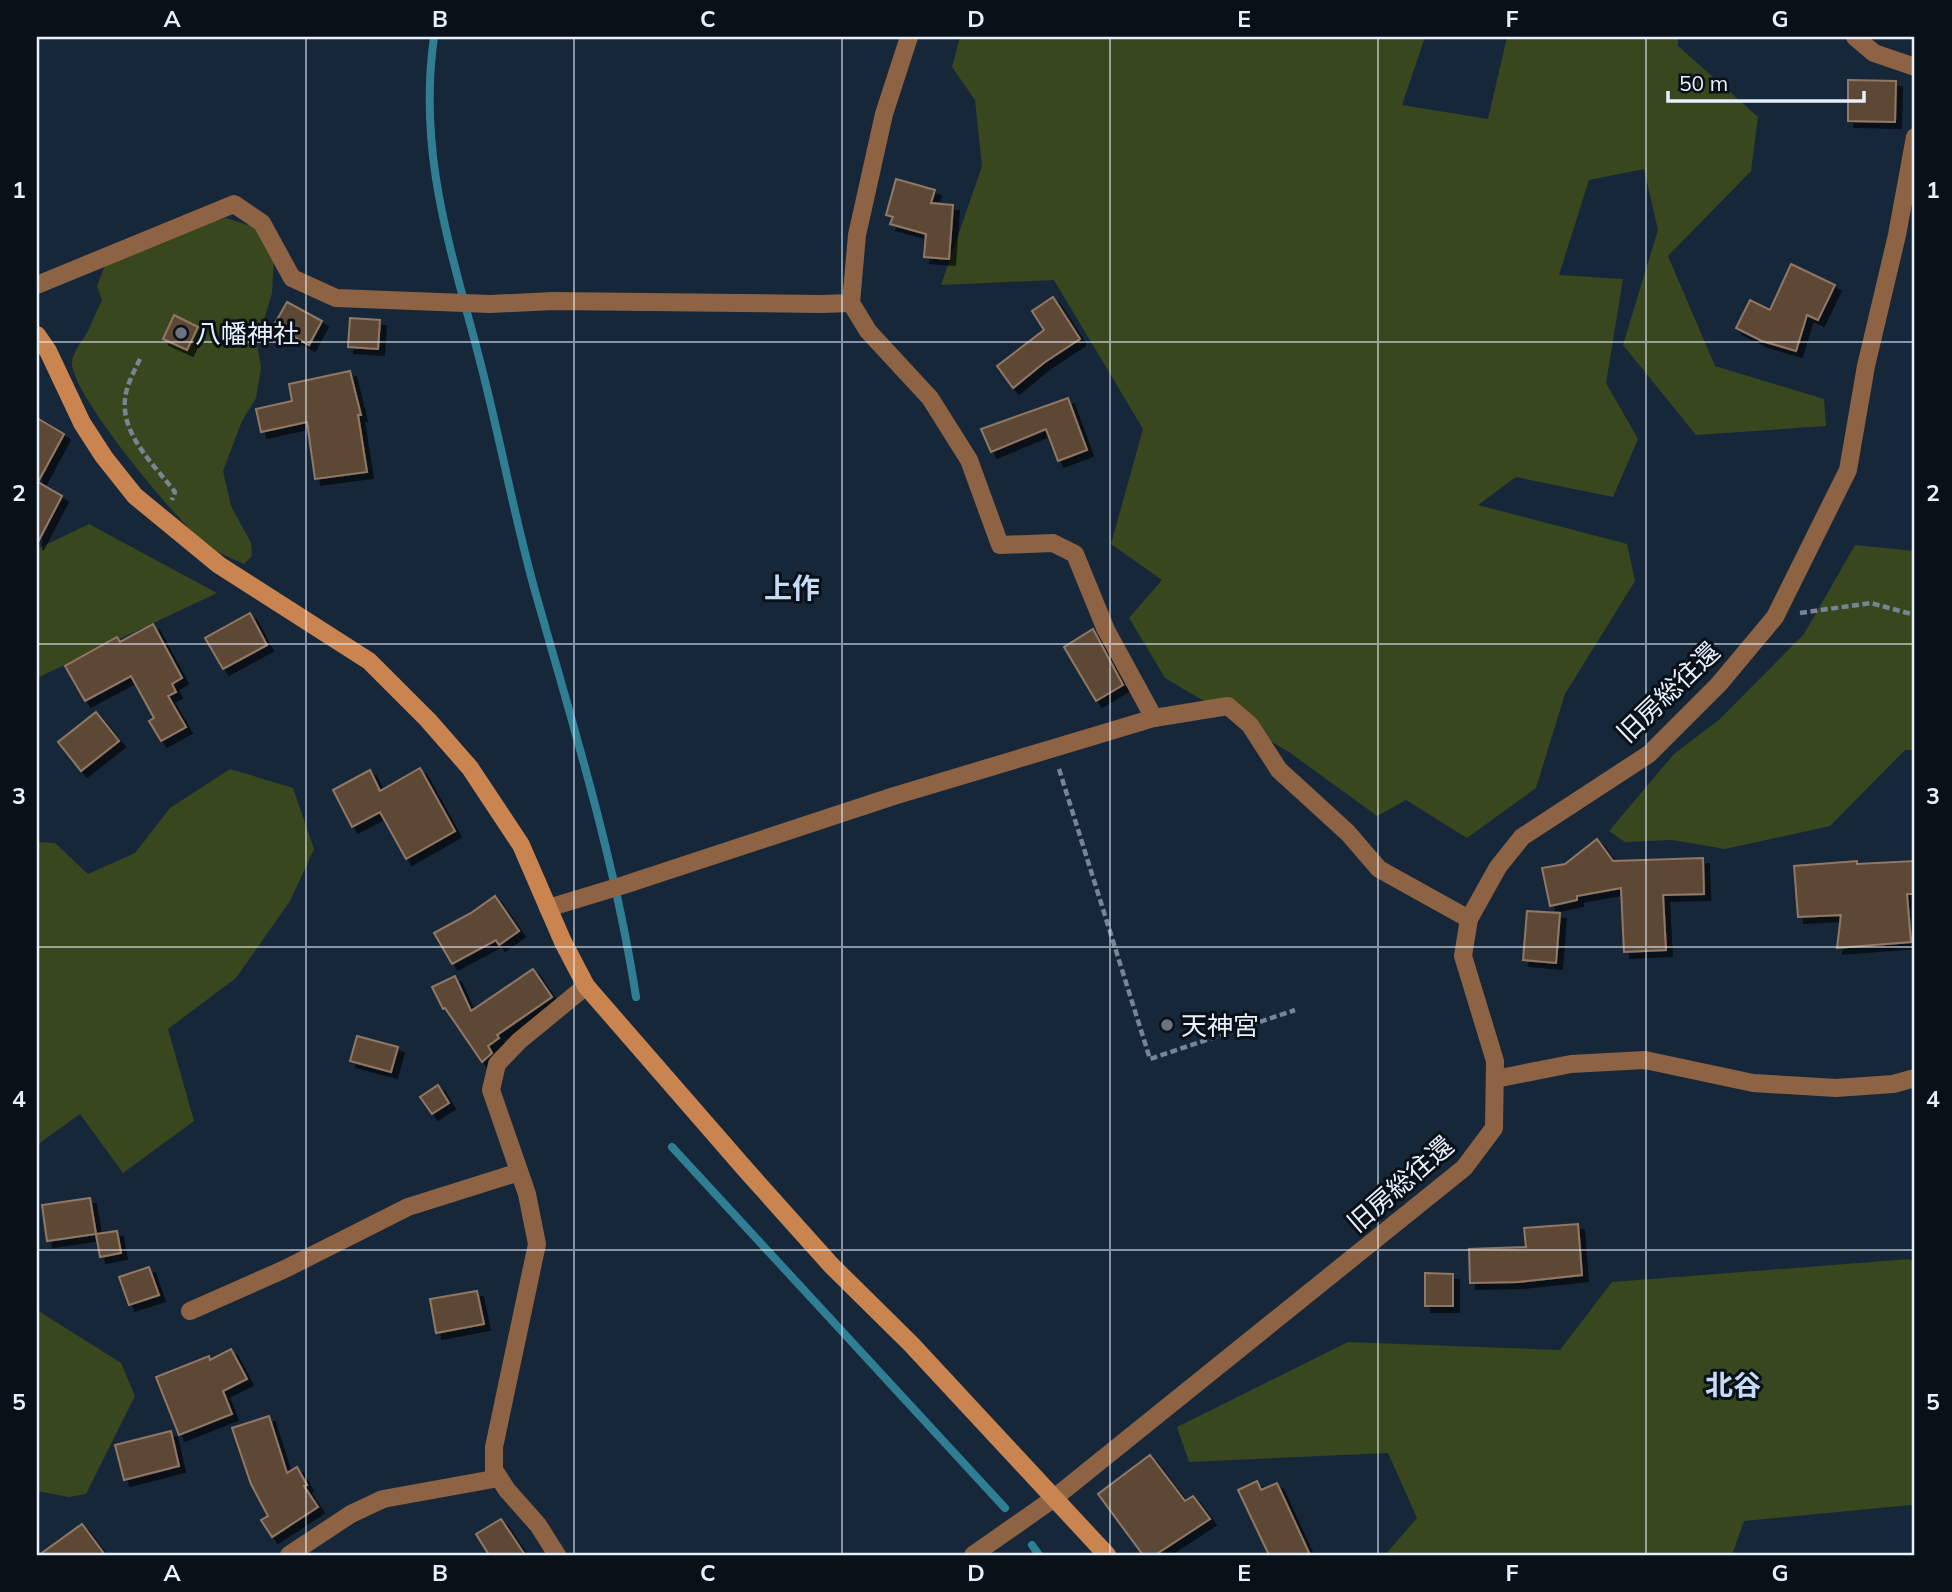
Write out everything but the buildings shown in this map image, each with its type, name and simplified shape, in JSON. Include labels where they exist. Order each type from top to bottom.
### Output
[{"type":"street","points":[[909,37],[884,114],[857,235],[851,303],[869,331],[930,398],[970,460],[1000,545],[1053,543],[1074,554],[1107,630],[1154,718]]},
{"type":"street","points":[[1855,37],[1874,53],[1915,67]]},
{"type":"street","name":"旧房総往還","points":[[973,1555],[1053,1499],[1464,1168],[1494,1128],[1495,1061],[1463,956],[1469,919],[1498,867],[1522,837],[1649,754],[1719,684],[1775,617],[1848,470],[1866,366],[1897,235],[1915,137]]},
{"type":"street","points":[[37,285],[234,204],[262,223],[292,278],[336,298],[490,304],[553,301],[851,303]]},
{"type":"street","points":[[37,335],[48,351],[82,423],[104,457],[135,496],[219,565],[369,661],[428,720],[470,768],[521,845],[586,986],[814,1246],[911,1344],[1107,1555]]},
{"type":"street","points":[[548,908],[1052,748],[1154,718],[1228,706],[1250,725],[1279,770],[1348,834],[1379,869],[1469,919]]},
{"type":"street","points":[[557,1555],[538,1525],[507,1490],[494,1470],[494,1447],[537,1244],[527,1194],[491,1090],[496,1064],[519,1041],[586,986]]},
{"type":"street","points":[[1495,1079],[1571,1064],[1645,1060],[1753,1083],[1836,1088],[1893,1084],[1915,1078]]},
{"type":"street","points":[[190,1311],[285,1269],[408,1207],[519,1172]]},
{"type":"street","points":[[289,1555],[351,1514],[383,1499],[499,1478]]},
{"type":"path","points":[[140,359],[126,390],[126,423],[132,437],[176,492],[160,518]]},
{"type":"path","points":[[1775,617],[1871,603],[1915,615]]},
{"type":"path","points":[[1052,748],[1150,1059],[1294,1010]]},
{"type":"green space","points":[[960,37],[1425,37],[1402,105],[1488,119],[1507,37],[1678,37],[1678,46],[1758,117],[1751,171],[1668,256],[1715,366],[1824,399],[1826,426],[1696,435],[1623,345],[1658,230],[1644,169],[1589,180],[1559,275],[1623,279],[1606,383],[1638,439],[1613,497],[1516,477],[1478,505],[1627,544],[1635,581],[1565,694],[1536,788],[1467,838],[1406,800],[1377,816],[1289,752],[1165,678],[1129,618],[1162,580],[1111,544],[1143,429],[1054,280],[941,285],[982,166],[975,100],[952,67]]},
{"type":"green space","points":[[226,218],[251,226],[267,237],[274,256],[272,293],[257,343],[261,368],[256,398],[242,421],[223,471],[231,506],[251,543],[252,556],[244,564],[206,545],[173,511],[106,427],[76,378],[72,362],[102,300],[97,286],[107,260],[187,228]]},
{"type":"green space","points":[[89,524],[217,593],[37,678],[37,549]]},
{"type":"green space","points":[[1855,545],[1915,551],[1915,750],[1905,750],[1830,826],[1725,849],[1672,840],[1625,842],[1609,831],[1674,754],[1720,719],[1804,634]]},
{"type":"green space","points":[[230,769],[293,788],[314,849],[290,901],[236,978],[168,1029],[194,1121],[123,1173],[80,1114],[37,1145],[37,842],[55,843],[88,874],[135,853],[170,808]]},
{"type":"green space","points":[[1910,1259],[1915,1265],[1915,1508],[1911,1505],[1744,1521],[1732,1555],[1385,1555],[1417,1518],[1388,1453],[1189,1462],[1177,1427],[1348,1342],[1560,1350],[1612,1282]]},
{"type":"green space","points":[[37,1310],[121,1363],[135,1396],[86,1494],[69,1497],[37,1491]]},
{"type":"waterway","points":[[434,37],[430,128],[442,214],[528,565],[605,844],[636,997]]},
{"type":"waterway","points":[[672,1147],[1005,1508]]},
{"type":"waterway","points":[[1032,1545],[1039,1555]]},
{"type":"place","name":"八幡神社","points":[[181,333]]},
{"type":"place","name":"天神宮","points":[[1167,1025]]},
{"type":"district","name":"上作","points":[[792,587]]},
{"type":"district","name":"北谷","points":[[1733,1384]]}]
